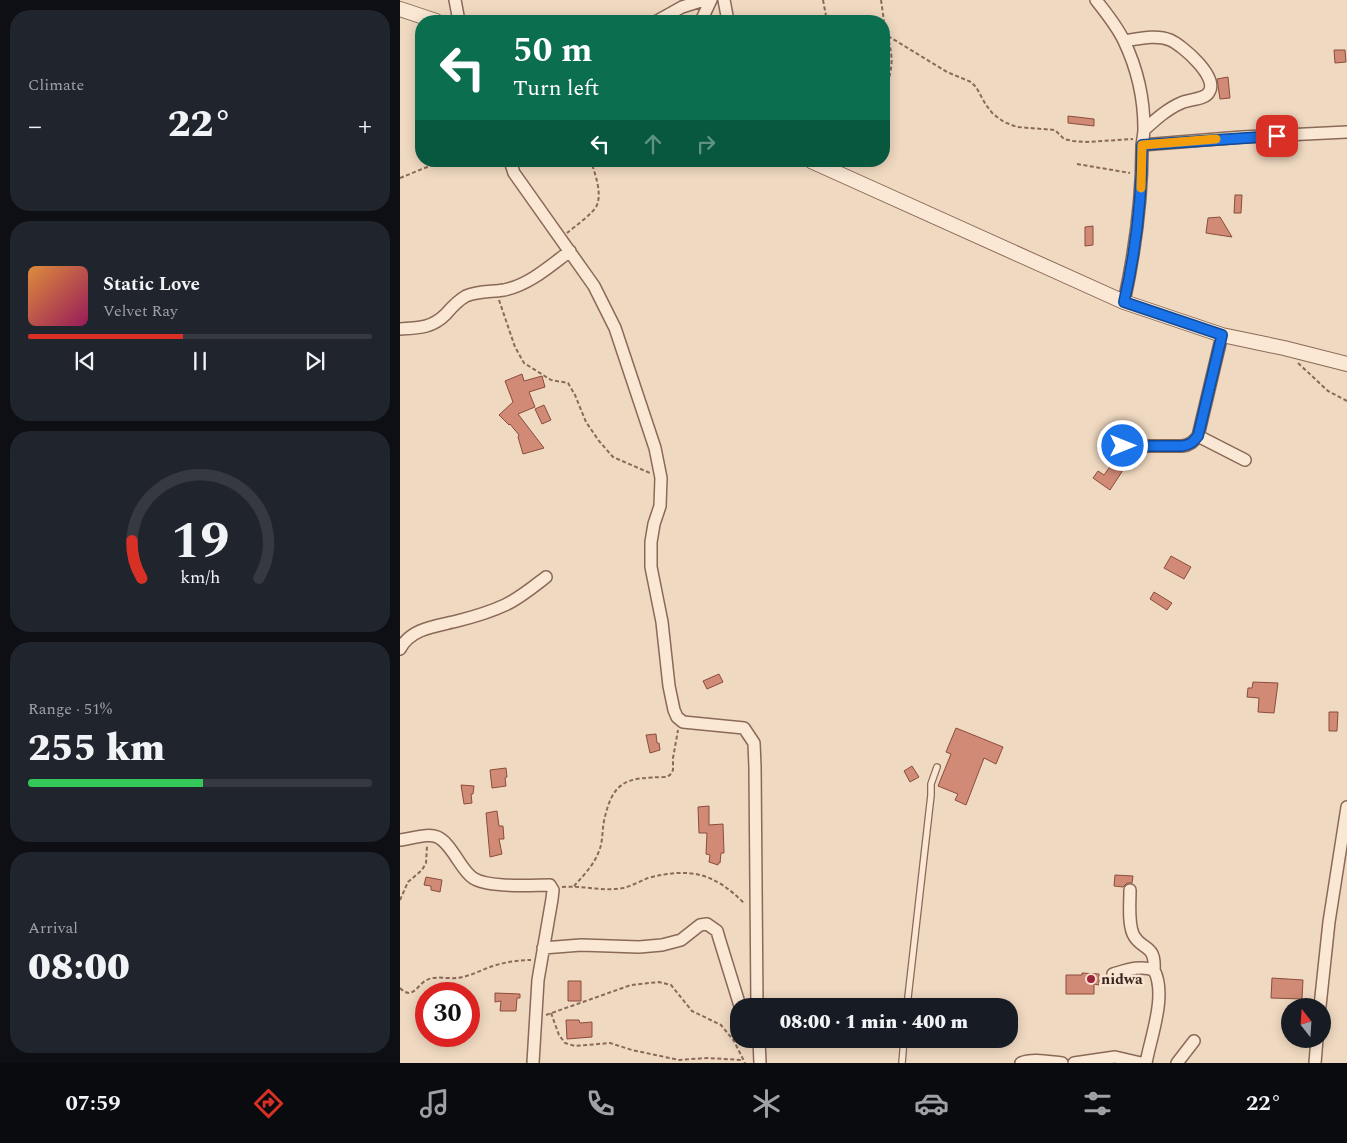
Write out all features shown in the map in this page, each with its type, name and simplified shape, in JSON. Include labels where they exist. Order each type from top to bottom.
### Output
[{"type":"street","points":[[455,0],[458,15]]},
{"type":"street","points":[[668,15],[682,7],[704,0]]},
{"type":"street","points":[[704,15],[711,0]]},
{"type":"street","points":[[724,0],[727,15]]},
{"type":"street","points":[[1096,0],[1116,26],[1124,41],[1137,75],[1142,99],[1142,176],[1136,240],[1124,302]]},
{"type":"street","points":[[400,9],[418,15]]},
{"type":"street","points":[[1124,41],[1144,38],[1169,39],[1194,58],[1205,71],[1211,89],[1209,94],[1202,98],[1179,104],[1165,112],[1143,138]]},
{"type":"street","points":[[1143,138],[1242,137],[1347,132]]},
{"type":"street","points":[[512,167],[594,286],[615,328],[655,448],[661,478],[660,506],[651,542],[651,567],[662,622],[663,642],[674,710],[680,720],[744,728],[754,743],[756,781],[757,998]]},
{"type":"street","points":[[824,167],[1124,302],[1222,335],[1347,364]]},
{"type":"street","points":[[400,328],[426,327],[444,315],[456,302],[467,296],[524,283],[570,251]]},
{"type":"street","points":[[1123,446],[1182,446],[1189,445],[1198,436],[1222,335]]},
{"type":"street","points":[[1198,436],[1245,460]]},
{"type":"street","points":[[400,648],[404,642],[425,629],[477,615],[505,605],[522,596],[546,577]]},
{"type":"street","points":[[1321,998],[1329,922],[1347,807]]},
{"type":"street","points":[[400,840],[428,836],[441,838],[449,846],[465,870],[473,878],[485,883],[550,885],[552,888],[552,899],[538,980],[533,1063]]},
{"type":"street","points":[[1130,890],[1134,936],[1153,954],[1154,970],[1158,976],[1158,1008],[1146,1063]]},
{"type":"street","points":[[542,953],[581,945],[640,947],[662,945],[681,940],[700,925],[707,924],[716,931],[737,998]]},
{"type":"street","points":[[1113,974],[1132,968],[1147,967],[1154,970]]},
{"type":"street","points":[[1177,1063],[1194,1042]]},
{"type":"street","points":[[755,1048],[760,1061]]},
{"type":"street","points":[[759,1048],[760,1061]]},
{"type":"street","points":[[1315,1063],[1316,1048]]},
{"type":"street","points":[[1074,1063],[1115,1057],[1141,1063]]},
{"type":"street","points":[[1021,1063],[1024,1061],[1041,1061],[1062,1063]]},
{"type":"lane","points":[[908,998],[931,784],[938,767]]},
{"type":"lane","points":[[902,1063],[903,1048]]},
{"type":"path","points":[[823,0],[826,15]]},
{"type":"path","points":[[881,0],[883,15]]},
{"type":"path","points":[[890,37],[947,72],[971,82],[993,114],[1011,124],[1031,129],[1055,130],[1064,138],[1073,141],[1095,142],[1143,138]]},
{"type":"path","points":[[890,42],[892,61],[890,72]]},
{"type":"path","points":[[1077,164],[1142,176]]},
{"type":"path","points":[[400,178],[427,167]]},
{"type":"path","points":[[561,239],[597,205],[597,185],[592,167]]},
{"type":"path","points":[[496,290],[515,347],[524,363],[551,380],[568,384],[590,429],[613,457],[661,478]]},
{"type":"path","points":[[1284,348],[1299,365],[1328,391],[1347,401]]},
{"type":"path","points":[[574,886],[592,865],[599,851],[604,821],[609,802],[615,790],[626,781],[636,778],[666,777],[670,775],[673,770],[680,720]]},
{"type":"path","points":[[400,900],[408,882],[422,870],[426,863],[428,836]]},
{"type":"path","points":[[552,888],[574,886],[593,890],[624,888],[649,878],[689,873],[707,876],[720,882],[745,904]]},
{"type":"path","points":[[400,988],[404,992],[410,993],[417,990],[425,981],[430,979],[465,977],[504,963],[542,953]]},
{"type":"path","points":[[535,1019],[631,985],[659,982],[671,985],[692,1011],[720,1025],[734,1040],[745,1063]]},
{"type":"path","points":[[551,1013],[559,1035],[565,1043],[576,1046],[610,1043],[632,1050],[679,1060],[707,1058],[742,1060]]},
{"type":"building","points":[[1334,50],[1345,50],[1346,62],[1335,63]]},
{"type":"building","points":[[1228,77],[1230,98],[1220,99],[1217,79]]},
{"type":"building","points":[[1068,116],[1094,119],[1094,126],[1068,123]]},
{"type":"building","points":[[1235,195],[1242,195],[1241,213],[1234,213]]},
{"type":"building","points":[[1220,217],[1232,237],[1206,233],[1208,218]]},
{"type":"building","points":[[1093,226],[1093,245],[1085,246],[1085,227]]},
{"type":"building","points":[[522,374],[524,381],[542,376],[545,387],[529,392],[535,407],[518,414],[544,448],[523,454],[519,435],[499,415],[513,402],[505,381]]},
{"type":"building","points":[[544,405],[551,420],[542,424],[535,409]]},
{"type":"building","points":[[1117,457],[1127,464],[1110,490],[1093,478],[1098,471],[1104,475]]},
{"type":"building","points":[[1171,556],[1191,567],[1184,579],[1164,568]]},
{"type":"building","points":[[1154,592],[1172,603],[1167,610],[1150,599]]},
{"type":"building","points":[[719,674],[723,682],[707,689],[703,681]]},
{"type":"building","points":[[1253,682],[1278,683],[1274,713],[1258,712],[1259,698],[1247,697],[1248,688],[1252,688]]},
{"type":"building","points":[[1329,712],[1338,712],[1337,731],[1329,731]]},
{"type":"building","points":[[956,728],[1003,747],[996,764],[984,758],[966,805],[955,800],[958,794],[938,786],[951,754],[946,752]]},
{"type":"building","points":[[656,734],[660,750],[650,753],[646,735]]},
{"type":"building","points":[[912,766],[919,777],[910,782],[904,771]]},
{"type":"building","points":[[506,768],[506,786],[492,788],[490,770]]},
{"type":"building","points":[[461,785],[474,786],[473,794],[471,794],[472,803],[464,804]]},
{"type":"building","points":[[709,806],[709,825],[723,824],[724,853],[721,853],[718,865],[709,862],[710,855],[706,854],[707,833],[699,833],[698,807]]},
{"type":"building","points":[[497,811],[499,826],[503,826],[504,839],[499,839],[502,854],[490,857],[486,813]]},
{"type":"building","points":[[1115,875],[1133,876],[1132,883],[1127,883],[1123,887],[1114,886]]},
{"type":"building","points":[[426,877],[442,880],[440,892],[431,890],[431,886],[424,885]]},
{"type":"building","points":[[1082,973],[1099,974],[1099,985],[1094,984],[1094,994],[1066,994],[1066,975],[1082,975]]},
{"type":"building","points":[[1272,978],[1303,980],[1302,998],[1271,998]]},
{"type":"building","points":[[568,981],[581,981],[581,1001],[568,1001]]},
{"type":"building","points":[[495,993],[520,994],[520,998],[517,998],[516,1011],[500,1011],[501,1001],[495,1002]]},
{"type":"building","points":[[566,1020],[579,1020],[580,1023],[592,1022],[592,1037],[567,1039]]},
{"type":"slow traffic","points":[[1141,188],[1142,145],[1216,139]]},
{"type":"place","name":"nidwa","points":[[1091,979]]},
{"type":"route","points":[[1123,446],[1182,446],[1189,445],[1194,441],[1198,436],[1222,335],[1124,302],[1132,268],[1140,208],[1142,145],[1277,136]]}]
